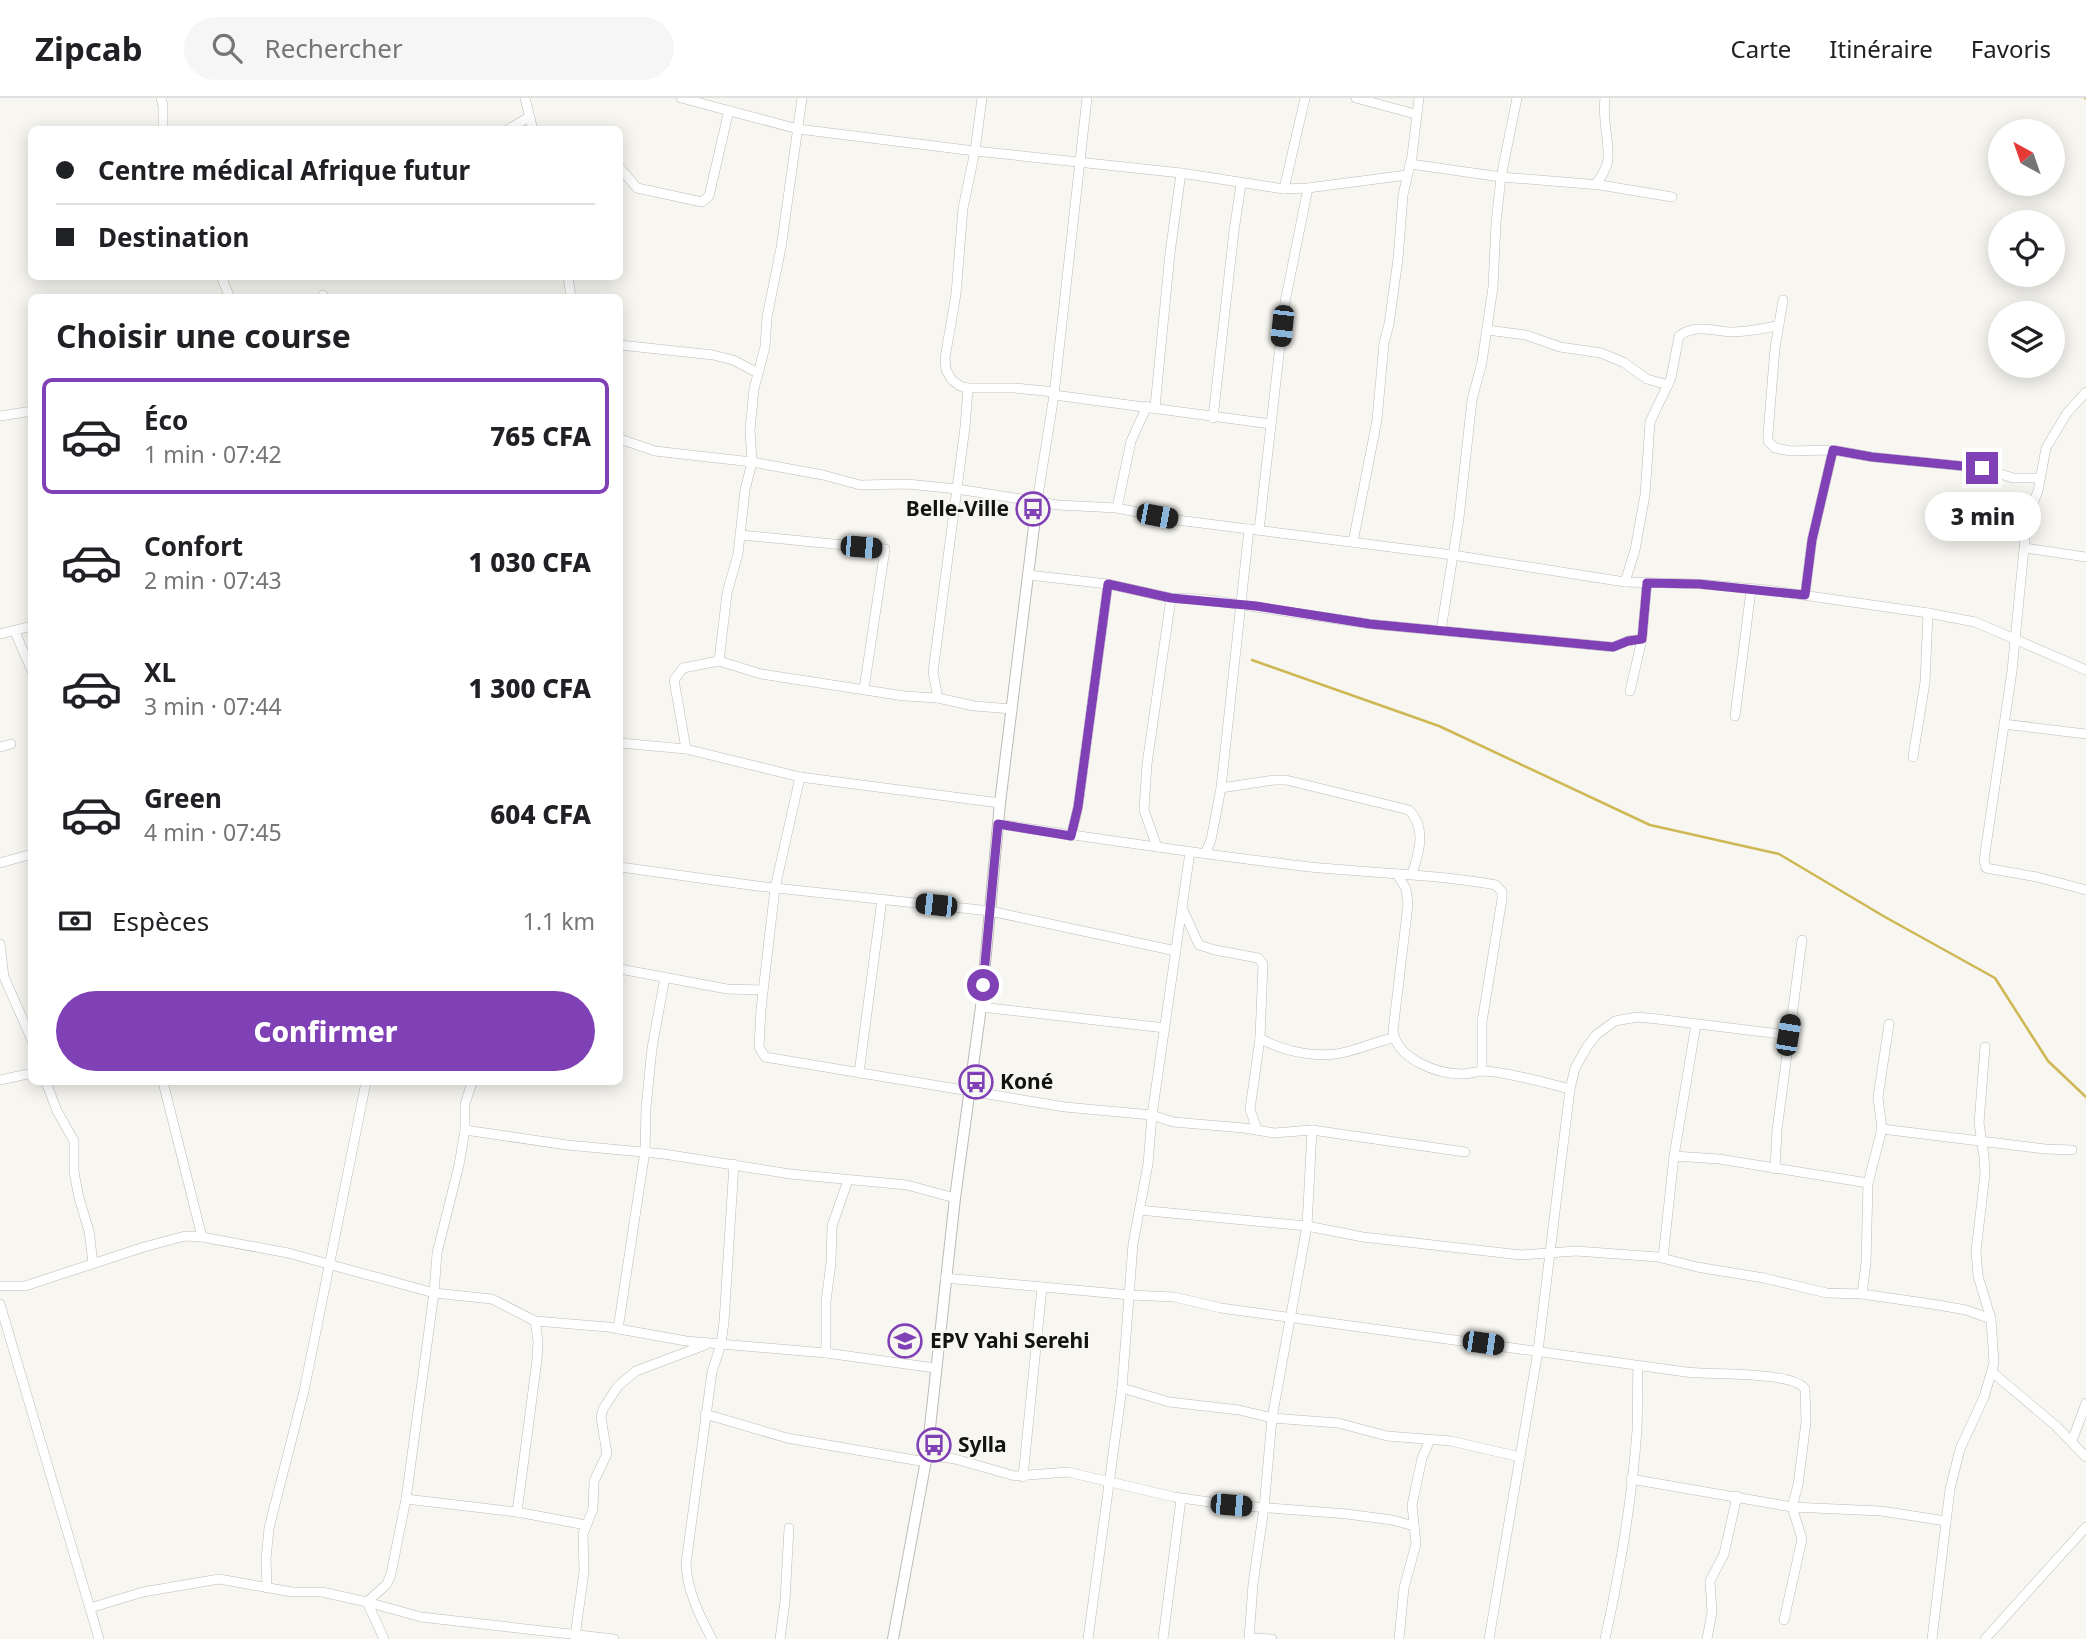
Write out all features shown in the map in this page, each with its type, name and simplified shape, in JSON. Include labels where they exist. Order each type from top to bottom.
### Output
[{"type":"street","points":[[161,98],[163,126]]},
{"type":"street","points":[[525,98],[532,126]]},
{"type":"street","points":[[681,98],[798,129],[1181,173],[1284,189],[1407,175]]},
{"type":"street","points":[[719,661],[727,593],[741,536],[745,491],[752,462],[750,413],[765,347],[767,317],[781,248],[802,98]]},
{"type":"street","points":[[982,98],[975,151],[963,208],[956,293],[945,358],[946,370],[952,380],[968,388],[1015,388],[1270,424]]},
{"type":"street","points":[[893,1639],[926,1458],[934,1368],[981,1007],[1000,803],[1037,502],[1054,394],[1087,98]]},
{"type":"street","points":[[1284,189],[1305,98]]},
{"type":"street","points":[[1356,98],[1415,114]]},
{"type":"street","points":[[1353,542],[1377,420],[1384,342],[1392,312],[1400,216],[1419,98]]},
{"type":"street","points":[[1441,630],[1466,464],[1472,400],[1493,287],[1496,223],[1502,177],[1517,98]]},
{"type":"street","points":[[1596,184],[1606,169],[1608,159],[1603,111],[1605,98]]},
{"type":"street","points":[[623,172],[637,188],[645,191],[695,201],[707,200],[729,110]]},
{"type":"street","points":[[514,126],[529,117]]},
{"type":"street","points":[[1410,164],[1502,177],[1596,184],[1672,197]]},
{"type":"street","points":[[1118,508],[1131,441],[1151,406],[1181,173]]},
{"type":"street","points":[[1213,418],[1241,184]]},
{"type":"street","points":[[1205,854],[1211,840],[1221,788],[1239,604],[1270,424],[1285,302],[1308,188]]},
{"type":"street","points":[[1783,300],[1775,348],[1768,441],[1775,448],[1791,451],[1833,450],[1872,457],[1982,468],[2013,478],[2038,478]]},
{"type":"street","points":[[1625,582],[1635,550],[1645,495],[1650,422],[1674,368],[1679,336],[1688,330],[1701,328],[1731,332],[1779,325]]},
{"type":"street","points":[[1487,330],[1526,335],[1560,346],[1601,353],[1623,362],[1647,379],[1668,385]]},
{"type":"street","points":[[623,345],[713,355],[733,360],[758,373]]},
{"type":"street","points":[[939,698],[933,672],[968,388]]},
{"type":"street","points":[[2086,392],[2055,430],[2046,448],[2038,478],[2038,491],[2027,517],[2016,638],[1984,865],[1986,868],[2037,877],[2086,890]]},
{"type":"street","points":[[0,416],[28,412]]},
{"type":"street","points":[[623,440],[655,451],[752,462],[860,485],[907,484],[1037,502],[1118,508],[1177,520],[1453,555],[1625,582],[1699,584],[1805,595],[1928,613],[1975,622],[2086,670]]},
{"type":"street","points":[[1805,595],[1812,540],[1833,450]]},
{"type":"street","points":[[741,536],[885,549],[864,690]]},
{"type":"street","points":[[2025,548],[2086,557]]},
{"type":"street","points":[[1028,575],[1108,584],[1171,598],[1239,604],[1370,624],[1613,647],[1642,639]]},
{"type":"street","points":[[1630,691],[1642,639],[1647,583]]},
{"type":"street","points":[[1071,836],[1078,807],[1108,584]]},
{"type":"street","points":[[1735,716],[1751,590]]},
{"type":"street","points":[[1157,847],[1144,810],[1147,764],[1171,598]]},
{"type":"street","points":[[1913,757],[1925,682],[1928,613]]},
{"type":"street","points":[[0,634],[28,627]]},
{"type":"street","points":[[15,632],[28,662]]},
{"type":"street","points":[[686,748],[674,680],[683,668],[719,661],[761,674],[939,698],[974,706],[1012,709]]},
{"type":"street","points":[[2004,724],[2086,734]]},
{"type":"street","points":[[623,743],[686,748],[800,777],[1000,803]]},
{"type":"street","points":[[0,747],[11,744]]},
{"type":"street","points":[[800,777],[775,888],[763,990],[759,1047],[760,1053],[772,1060],[1065,1107],[1152,1115],[1174,1122],[1257,1129],[1274,1133],[1312,1130],[1465,1152]]},
{"type":"street","points":[[1221,788],[1286,780],[1409,810],[1420,827],[1418,855],[1412,874]]},
{"type":"street","points":[[998,824],[1205,854],[1496,885],[1502,892],[1482,1022],[1482,1071]]},
{"type":"street","points":[[1088,1639],[1122,1388],[1133,1244],[1148,1164],[1152,1115],[1190,852]]},
{"type":"street","points":[[0,863],[28,855]]},
{"type":"street","points":[[623,867],[775,888],[990,911],[1176,951]]},
{"type":"street","points":[[1397,874],[1406,889],[1408,904],[1394,1019],[1394,1038],[1404,1051],[1427,1066],[1463,1074],[1482,1071],[1570,1088]]},
{"type":"street","points":[[859,1073],[882,900]]},
{"type":"street","points":[[1183,909],[1199,945],[1262,960],[1264,967],[1260,1038],[1250,1102],[1257,1129]]},
{"type":"street","points":[[1774,1168],[1788,1035],[1802,940]]},
{"type":"street","points":[[0,944],[4,977],[28,1031]]},
{"type":"street","points":[[623,970],[727,989],[763,990]]},
{"type":"street","points":[[618,1329],[645,1151],[649,1077],[665,977]]},
{"type":"street","points":[[981,1007],[1165,1028]]},
{"type":"street","points":[[1489,1639],[1538,1351],[1570,1088],[1575,1068],[1587,1047],[1607,1025],[1637,1017],[1788,1035]]},
{"type":"street","points":[[1663,1258],[1674,1156],[1696,1024]]},
{"type":"street","points":[[1862,1294],[1868,1183],[1882,1129],[1878,1097],[1889,1024]]},
{"type":"street","points":[[1260,1038],[1280,1048],[1326,1054],[1342,1053],[1394,1038]]},
{"type":"street","points":[[1932,1639],[1946,1521],[1960,1449],[1984,1397],[1994,1363],[1991,1319],[1978,1276],[1977,1263],[1977,1231],[1984,1174],[1979,1102],[1985,1048]]},
{"type":"street","points":[[0,1080],[28,1074]]},
{"type":"street","points":[[47,1085],[57,1111],[74,1141],[74,1172],[89,1231],[93,1264]]},
{"type":"street","points":[[164,1085],[202,1237]]},
{"type":"street","points":[[267,1588],[269,1528],[304,1391],[365,1085]]},
{"type":"street","points":[[367,1602],[387,1584],[406,1499],[437,1253],[459,1165],[465,1130],[465,1104],[471,1085]]},
{"type":"street","points":[[1882,1129],[2072,1150]]},
{"type":"street","points":[[465,1130],[567,1145],[645,1151],[790,1174],[907,1185],[955,1198]]},
{"type":"street","points":[[1272,1639],[1249,1638],[1253,1584],[1264,1508],[1272,1418],[1307,1226],[1312,1130]]},
{"type":"street","points":[[1674,1156],[1719,1159],[1868,1183]]},
{"type":"street","points":[[712,1639],[693,1600],[685,1563],[716,1343],[727,1304],[734,1164]]},
{"type":"street","points":[[826,1353],[826,1301],[832,1226],[848,1180]]},
{"type":"street","points":[[1139,1210],[1307,1226],[1363,1237],[1521,1255],[1576,1251],[1663,1258],[1828,1293],[1862,1294],[1966,1310],[1991,1319]]},
{"type":"street","points":[[0,1286],[25,1286],[185,1236],[202,1237],[288,1254],[434,1293],[492,1299],[536,1321],[618,1329],[686,1341],[826,1353],[934,1368]]},
{"type":"street","points":[[945,1278],[1174,1297],[1222,1308],[1638,1366],[1698,1374],[1755,1375],[1794,1380],[1802,1385],[1807,1394],[1800,1475],[1792,1507],[1802,1539],[1784,1620]]},
{"type":"street","points":[[1023,1477],[1042,1287]]},
{"type":"street","points":[[0,1304],[99,1639]]},
{"type":"street","points":[[517,1512],[537,1360],[536,1321]]},
{"type":"street","points":[[575,1636],[584,1572],[582,1543],[593,1509],[594,1481],[607,1454],[601,1417],[608,1398],[636,1371],[716,1343]]},
{"type":"street","points":[[1605,1639],[1617,1587],[1631,1479],[1637,1429],[1638,1366]]},
{"type":"street","points":[[1992,1372],[2072,1441],[2086,1457]]},
{"type":"street","points":[[1122,1388],[1169,1402],[1240,1410],[1272,1418],[1338,1423],[1400,1438],[1451,1441],[1520,1457]]},
{"type":"street","points":[[2072,1441],[2086,1403]]},
{"type":"street","points":[[705,1414],[787,1438],[926,1458],[955,1459],[1023,1477],[1057,1472],[1181,1499],[1347,1514],[1414,1526]]},
{"type":"street","points":[[1399,1639],[1404,1588],[1415,1554],[1416,1535],[1412,1505],[1422,1458],[1430,1440]]},
{"type":"street","points":[[1631,1479],[1792,1507],[1881,1511],[1946,1521]]},
{"type":"street","points":[[1707,1639],[1712,1612],[1710,1581],[1724,1554],[1737,1496]]},
{"type":"street","points":[[406,1499],[517,1512],[586,1525]]},
{"type":"street","points":[[1163,1639],[1181,1499]]},
{"type":"street","points":[[1987,1638],[2086,1527]]},
{"type":"street","points":[[780,1639],[789,1528]]},
{"type":"street","points":[[90,1608],[143,1592],[219,1579],[292,1592],[322,1592],[421,1617],[614,1639]]},
{"type":"street","points":[[367,1602],[384,1639]]},
{"type":"waterway","points":[[1252,660],[1439,726],[1650,825],[1779,854],[1995,978],[2048,1061],[2086,1097]]},
{"type":"place","name":"Belle-Ville","points":[[1033,509]]},
{"type":"place","name":"Koné","points":[[976,1082]]},
{"type":"place","name":"EPV Yahi Serehi","points":[[905,1341]]},
{"type":"place","name":"Sylla","points":[[934,1445]]},
{"type":"route","points":[[983,985],[998,824],[1071,836],[1078,807],[1108,584],[1171,598],[1256,606],[1370,624],[1613,647],[1642,639],[1647,583],[1699,584],[1805,595],[1812,540],[1833,450],[1946,466],[1982,468]]}]
